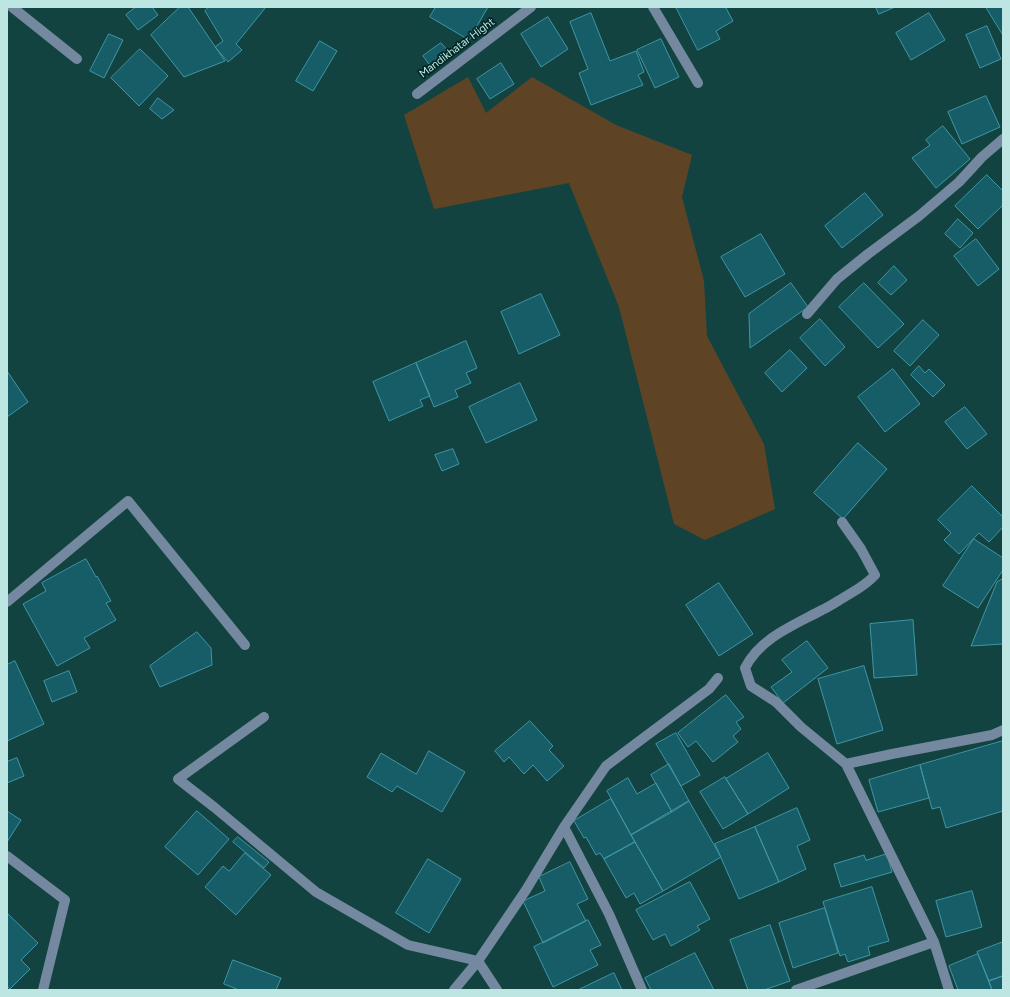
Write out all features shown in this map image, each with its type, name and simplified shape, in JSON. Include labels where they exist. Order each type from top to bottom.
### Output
[{"type":"street","points":[[12,7],[77,59]]},
{"type":"street","name":"Mandikhatar Hight","points":[[417,94],[531,7]]},
{"type":"street","points":[[654,7],[698,83]]},
{"type":"street","points":[[807,314],[837,279],[919,216],[959,182],[982,157],[1003,139]]},
{"type":"street","points":[[7,602],[128,500],[245,645]]},
{"type":"street","points":[[842,522],[861,549],[875,575],[864,585],[823,610],[788,627],[760,648],[749,659],[745,668],[751,686],[776,702],[801,727],[846,764],[934,942],[949,990]]},
{"type":"street","points":[[454,990],[478,961],[526,890],[564,827],[606,766],[709,689],[718,678]]},
{"type":"street","points":[[264,717],[178,779],[316,892],[408,945],[478,961],[497,990]]},
{"type":"street","points":[[846,764],[992,735],[1003,730]]},
{"type":"street","points":[[564,827],[609,914],[642,990]]},
{"type":"street","points":[[7,856],[65,900],[43,990]]},
{"type":"street","points":[[796,990],[934,942]]},
{"type":"shaded area","points":[[468,77],[486,113],[532,77],[616,125],[692,155],[682,197],[704,281],[707,336],[764,444],[775,509],[705,540],[674,524],[619,307],[569,183],[434,209],[404,115]]},
{"type":"building","points":[[136,7],[152,7],[158,15],[138,30],[126,15]]},
{"type":"building","points":[[180,7],[188,7],[225,61],[184,77],[151,35]]},
{"type":"building","points":[[209,7],[266,7],[236,44],[242,50],[228,62],[215,47],[223,41],[205,11]]},
{"type":"building","points":[[436,7],[488,7],[469,40],[430,17]]},
{"type":"building","points":[[676,7],[728,7],[726,8],[733,21],[716,31],[720,39],[698,50]]},
{"type":"building","points":[[876,7],[895,7],[879,14]]},
{"type":"building","points":[[986,7],[1003,7],[1003,35]]},
{"type":"building","points":[[591,13],[610,61],[636,51],[644,72],[638,75],[643,85],[591,105],[579,73],[588,69],[570,22]]},
{"type":"building","points":[[929,13],[945,40],[911,60],[896,33]]},
{"type":"building","points":[[548,17],[568,49],[541,67],[521,34]]},
{"type":"building","points":[[987,26],[1001,59],[980,68],[966,35]]},
{"type":"building","points":[[109,34],[123,40],[104,78],[90,71]]},
{"type":"building","points":[[661,39],[679,77],[655,88],[637,50]]},
{"type":"building","points":[[320,41],[337,51],[313,91],[296,81]]},
{"type":"building","points":[[441,43],[450,53],[431,67],[423,56]]},
{"type":"building","points":[[140,49],[168,76],[139,106],[111,78]]},
{"type":"building","points":[[501,63],[514,84],[490,99],[477,79]]},
{"type":"building","points":[[986,96],[1000,127],[962,144],[948,112]]},
{"type":"building","points":[[158,98],[174,110],[162,119],[150,109]]},
{"type":"building","points":[[943,126],[970,159],[936,188],[912,158],[930,145],[926,140]]},
{"type":"building","points":[[987,175],[1003,191],[1003,205],[978,229],[955,206]]},
{"type":"building","points":[[865,193],[883,215],[842,248],[825,226]]},
{"type":"building","points":[[958,219],[973,233],[960,248],[945,234]]},
{"type":"building","points":[[761,234],[785,274],[745,297],[721,257]]},
{"type":"building","points":[[976,239],[999,269],[978,286],[954,256]]},
{"type":"building","points":[[894,266],[907,280],[891,295],[878,283]]},
{"type":"building","points":[[791,283],[808,307],[750,348],[749,314]]},
{"type":"building","points":[[864,283],[904,324],[878,348],[839,307]]},
{"type":"building","points":[[541,294],[560,335],[519,354],[501,312]]},
{"type":"building","points":[[820,319],[845,347],[825,366],[800,338]]},
{"type":"building","points":[[923,320],[939,335],[910,366],[894,351]]},
{"type":"building","points":[[466,341],[477,368],[466,373],[471,383],[455,390],[458,397],[434,407],[416,363]]},
{"type":"building","points":[[790,350],[807,368],[782,392],[765,373]]},
{"type":"building","points":[[416,363],[430,396],[420,400],[423,406],[389,421],[373,382]]},
{"type":"building","points":[[919,366],[925,373],[929,369],[945,385],[933,397],[911,375]]},
{"type":"building","points":[[893,369],[920,404],[885,432],[858,397]]},
{"type":"building","points":[[7,371],[28,402],[7,417]]},
{"type":"building","points":[[520,383],[537,420],[486,443],[469,407]]},
{"type":"building","points":[[965,407],[987,434],[967,449],[945,422]]},
{"type":"building","points":[[858,443],[887,469],[843,519],[814,493]]},
{"type":"building","points":[[453,449],[459,464],[442,471],[435,455]]},
{"type":"building","points":[[972,486],[1003,517],[1003,527],[989,542],[979,533],[959,554],[944,540],[951,533],[938,520]]},
{"type":"building","points":[[974,539],[1003,558],[1003,570],[978,608],[943,586]]},
{"type":"building","points":[[86,559],[111,601],[106,603],[116,620],[84,638],[90,648],[57,666],[23,604],[46,591],[42,583]]},
{"type":"building","points":[[1003,579],[1003,644],[971,646],[997,582]]},
{"type":"building","points":[[719,583],[753,634],[719,656],[686,605]]},
{"type":"building","points":[[913,620],[917,675],[874,678],[870,624]]},
{"type":"building","points":[[197,632],[211,648],[212,665],[160,687],[150,666]]},
{"type":"building","points":[[807,641],[828,668],[783,703],[771,687],[792,672],[782,660]]},
{"type":"building","points":[[15,661],[44,724],[7,741],[7,665]]},
{"type":"building","points":[[864,666],[883,730],[837,744],[818,679]]},
{"type":"building","points":[[69,671],[77,692],[52,702],[44,681]]},
{"type":"building","points":[[726,695],[744,717],[736,722],[741,729],[733,736],[738,742],[713,762],[696,741],[688,747],[678,733]]},
{"type":"building","points":[[530,721],[553,746],[549,750],[564,766],[547,781],[533,765],[524,774],[509,757],[504,762],[495,751]]},
{"type":"building","points":[[676,733],[700,775],[681,786],[656,744]]},
{"type":"building","points":[[1003,741],[1003,811],[946,828],[940,807],[932,809],[920,765]]},
{"type":"building","points":[[429,751],[465,772],[442,812],[397,786],[392,792],[367,777],[381,753],[416,774]]},
{"type":"building","points":[[768,753],[789,788],[748,814],[726,779]]},
{"type":"building","points":[[17,758],[24,776],[7,783],[7,762]]},
{"type":"building","points":[[669,764],[689,801],[672,812],[651,775]]},
{"type":"building","points":[[920,765],[929,798],[878,812],[869,780]]},
{"type":"building","points":[[725,777],[748,814],[723,829],[700,792]]},
{"type":"building","points":[[628,778],[637,794],[656,783],[672,812],[631,835],[607,791]]},
{"type":"building","points":[[611,799],[635,842],[604,859],[600,853],[596,855],[586,837],[584,838],[574,821]]},
{"type":"building","points":[[689,801],[721,857],[663,891],[631,835]]},
{"type":"building","points":[[797,808],[810,840],[797,846],[806,869],[779,882],[755,827]]},
{"type":"building","points":[[7,811],[21,820],[7,842]]},
{"type":"building","points":[[197,811],[229,839],[198,875],[165,847]]},
{"type":"building","points":[[755,827],[779,882],[739,899],[715,844]]},
{"type":"building","points":[[238,837],[269,862],[264,868],[233,842]]},
{"type":"building","points":[[635,842],[663,891],[640,904],[634,893],[626,898],[604,859]]},
{"type":"building","points":[[245,853],[271,875],[236,915],[205,887],[223,866],[229,871]]},
{"type":"building","points":[[887,854],[892,872],[841,887],[834,864],[864,855],[866,860]]},
{"type":"building","points":[[428,859],[461,879],[429,933],[396,913]]},
{"type":"building","points":[[570,862],[588,899],[577,904],[586,921],[543,943],[523,901],[545,891],[539,877]]},
{"type":"building","points":[[690,882],[710,919],[697,926],[700,930],[671,946],[665,934],[653,940],[636,910]]},
{"type":"building","points":[[872,887],[889,941],[868,947],[870,955],[848,962],[845,954],[840,956],[823,902]]},
{"type":"building","points":[[972,891],[982,927],[946,937],[936,901]]},
{"type":"building","points":[[825,908],[838,953],[793,968],[779,923]]},
{"type":"building","points":[[7,913],[38,943],[21,960],[30,969],[10,989],[7,986]]},
{"type":"building","points":[[588,920],[601,945],[590,950],[598,965],[553,987],[534,947]]},
{"type":"building","points":[[770,925],[790,981],[764,990],[748,990],[730,940]]},
{"type":"building","points":[[1003,942],[1003,976],[989,981],[977,952]]},
{"type":"building","points":[[695,953],[714,990],[651,990],[645,978]]},
{"type":"building","points":[[978,954],[992,990],[958,990],[949,966]]},
{"type":"building","points":[[233,960],[281,978],[276,990],[239,990],[224,984]]},
{"type":"building","points":[[614,973],[622,990],[578,990]]},
{"type":"building","points":[[1003,976],[1003,990],[992,990],[989,981]]}]
